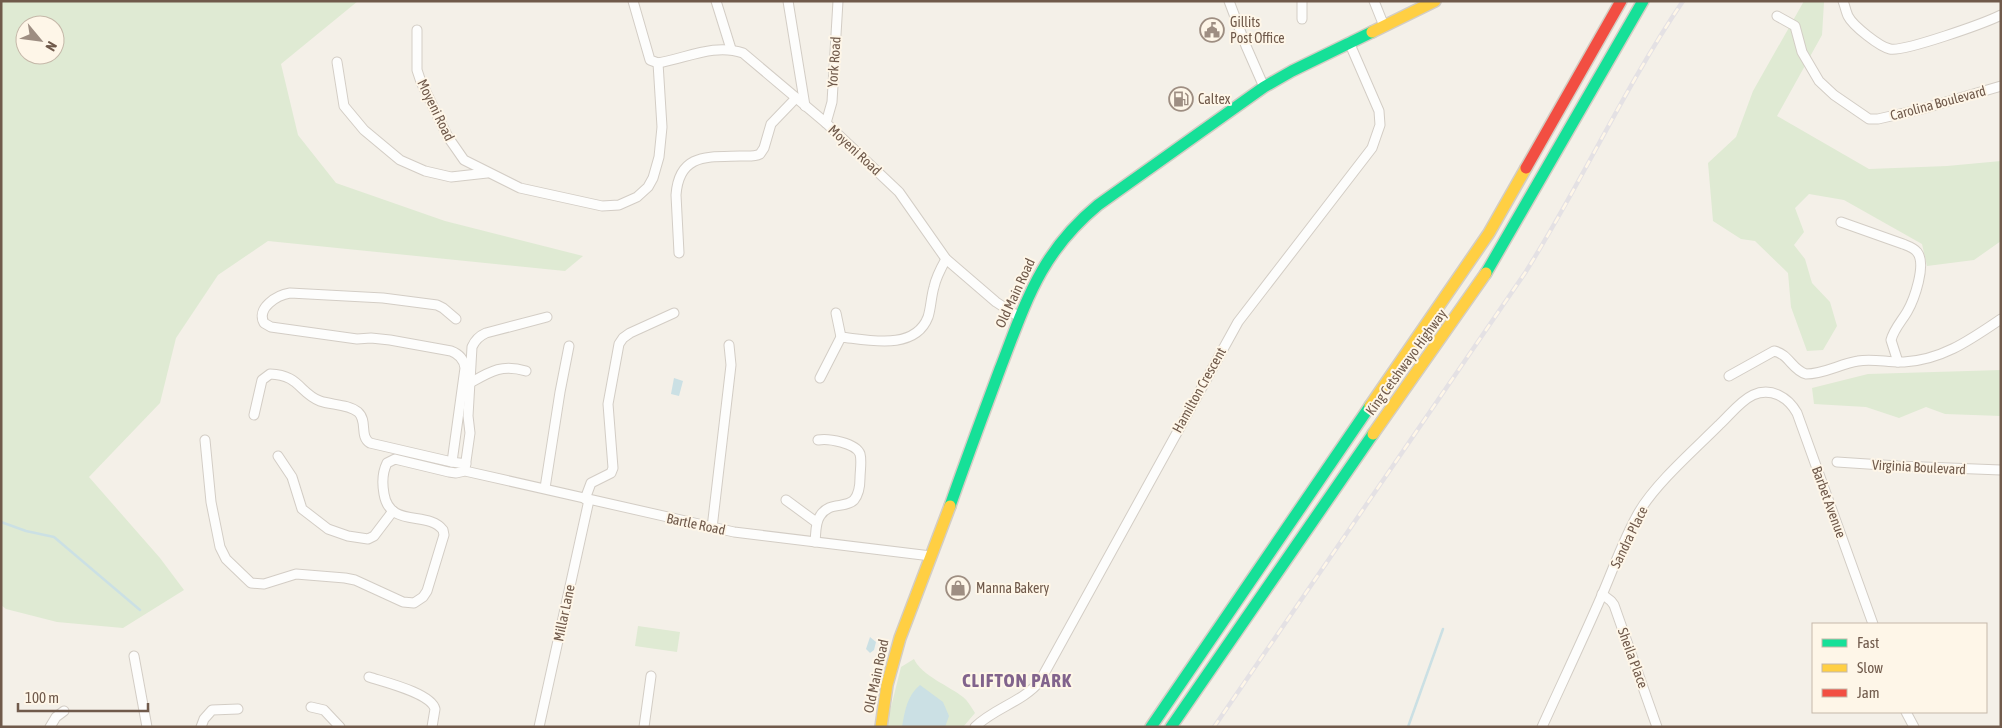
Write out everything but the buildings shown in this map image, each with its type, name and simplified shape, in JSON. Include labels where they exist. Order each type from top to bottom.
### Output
[{"type":"main road","name":"Old Main Road","points":[[881,727],[887,684],[895,653],[1019,317],[1046,261],[1080,220],[1105,200],[1264,87],[1349,42],[1435,1]]},
{"type":"main road","name":"King Cetshwayo Highway","points":[[1151,727],[1489,233],[1621,1]]},
{"type":"main road","name":"King Cetshwayo Highway","points":[[1171,727],[1355,460],[1494,264],[1643,1]]},
{"type":"street","points":[[633,1],[649,58],[658,63],[709,50],[732,49],[716,1]]},
{"type":"street","points":[[788,1],[805,106]]},
{"type":"street","name":"York Road","points":[[826,123],[832,102],[838,1]]},
{"type":"street","points":[[1229,1],[1264,87]]},
{"type":"street","points":[[1302,1],[1302,19]]},
{"type":"street","points":[[1374,1],[1384,26]]},
{"type":"street","points":[[1843,1],[1853,23],[1879,43],[1889,49],[1897,50],[1965,29],[2001,14]]},
{"type":"street","name":"Carolina Boulevard","points":[[1777,16],[1794,26],[1802,52],[1819,81],[1834,95],[1869,119],[1878,119],[1922,109],[2001,86]]},
{"type":"street","name":"Moyeni Road","points":[[417,30],[417,70],[423,86],[457,151],[464,160],[520,188],[602,206],[619,205],[637,197],[651,182],[659,158],[662,127],[658,63]]},
{"type":"street","name":"Hamilton Crescent","points":[[975,727],[987,716],[1026,694],[1040,681],[1234,328],[1248,306],[1372,148],[1380,125],[1379,112],[1349,42]]},
{"type":"street","name":"Moyeni Road","points":[[732,49],[744,53],[826,123],[899,192],[946,259],[1004,308],[1019,317]]},
{"type":"street","points":[[337,62],[344,106],[372,137],[400,160],[425,171],[451,177],[487,173]]},
{"type":"street","points":[[679,253],[676,186],[683,172],[694,161],[703,157],[760,154],[764,148],[771,124],[796,98]]},
{"type":"street","points":[[1841,222],[1903,244],[1912,248],[1918,254],[1920,264],[1919,280],[1915,296],[1892,336],[1892,345],[1898,362]]},
{"type":"street","points":[[841,337],[886,340],[906,338],[917,333],[927,319],[937,276],[946,259]]},
{"type":"street","points":[[452,462],[465,368],[464,361],[459,356],[451,351],[390,340],[357,339],[271,327],[264,323],[262,317],[265,308],[271,301],[280,295],[290,293],[383,298],[437,305],[456,320]]},
{"type":"street","points":[[587,499],[591,483],[611,474],[613,468],[608,404],[616,355],[621,341],[630,333],[674,313]]},
{"type":"street","points":[[820,378],[841,337],[836,313]]},
{"type":"street","points":[[466,468],[470,433],[468,416],[472,347],[481,335],[547,317]]},
{"type":"street","points":[[1729,376],[1774,351],[1782,353],[1799,372],[1806,374],[1859,360],[1898,362],[1920,360],[1946,354],[2001,319]]},
{"type":"street","points":[[712,528],[731,365],[729,345]]},
{"type":"street","points":[[545,488],[560,392],[570,346]]},
{"type":"street","points":[[470,383],[485,374],[504,368],[512,367],[526,370]]},
{"type":"street","points":[[254,415],[262,380],[270,374],[282,375],[295,382],[316,399],[358,412],[363,420],[364,437],[370,443],[452,462],[466,468]]},
{"type":"street","name":"Sandra Place","points":[[1542,727],[1628,532],[1648,499],[1742,404],[1752,396],[1770,392]]},
{"type":"street","name":"Barbet Avenue","points":[[1770,392],[1788,400],[1797,414],[1872,623]]},
{"type":"street","points":[[205,440],[210,494],[220,547],[226,559],[251,583],[264,584],[293,574],[345,578],[356,580],[403,602],[417,602],[423,597],[428,588],[444,535],[443,530],[435,523],[403,516],[393,511],[385,498],[383,487],[385,468],[389,462],[398,460],[456,473],[466,468]]},
{"type":"street","points":[[815,542],[816,522],[822,513],[828,508],[854,500],[860,486],[860,455],[854,448],[832,440],[818,440]]},
{"type":"street","points":[[278,456],[292,477],[302,508],[328,529],[348,536],[368,538],[374,536],[393,511]]},
{"type":"street","name":"Virginia Boulevard","points":[[1837,462],[2001,470]]},
{"type":"street","name":"Bartle Road","points":[[466,468],[712,528],[756,536],[931,556]]},
{"type":"street","name":"Millar Lane","points":[[539,727],[587,499]]},
{"type":"street","points":[[786,500],[816,522]]},
{"type":"street","name":"Sheila Place","points":[[1602,594],[1614,605],[1657,727]]},
{"type":"street","points":[[134,656],[146,727]]},
{"type":"street","points":[[644,727],[651,676]]},
{"type":"street","points":[[369,677],[412,691],[430,702],[435,709],[432,727]]},
{"type":"street","points":[[311,707],[324,710],[340,727]]},
{"type":"street","points":[[201,727],[204,718],[212,710],[238,709]]},
{"type":"street","points":[[50,727],[56,717],[64,711]]},
{"type":"street","points":[[1907,713],[1914,727]]},
{"type":"green space","points":[[1,1],[358,1],[281,64],[298,135],[336,183],[445,221],[583,256],[565,271],[268,241],[218,275],[176,338],[160,403],[89,477],[160,558],[184,590],[123,628],[57,622],[6,609],[1,605]]},
{"type":"green space","points":[[1804,1],[1824,2],[1822,35],[1777,116],[1869,169],[1947,166],[2001,161],[2001,241],[1974,260],[1927,266],[1922,244],[1844,200],[1809,194],[1795,208],[1804,232],[1794,245],[1805,259],[1812,283],[1830,302],[1837,326],[1823,350],[1807,351],[1791,307],[1788,273],[1755,241],[1741,239],[1713,221],[1708,163],[1736,137],[1753,91]]},
{"type":"green space","points":[[2001,370],[2001,416],[1945,414],[1926,407],[1899,418],[1866,407],[1814,404],[1812,388],[1868,374]]},
{"type":"green space","points":[[638,626],[680,632],[677,652],[635,646]]},
{"type":"green space","points":[[914,659],[929,675],[968,702],[975,713],[963,727],[886,727],[901,667]]},
{"type":"shaded area","points":[[674,378],[683,381],[679,396],[671,394]]},
{"type":"shaded area","points":[[870,637],[876,642],[874,650],[870,653],[866,649]]},
{"type":"shaded area","points":[[920,685],[943,702],[949,716],[945,727],[902,727],[909,699]]},
{"type":"waterway","points":[[1,522],[26,531],[54,537],[140,610]]},
{"type":"waterway","points":[[1408,727],[1443,629]]},
{"type":"railway","points":[[1214,727],[1525,273],[1641,68],[1683,1]]},
{"type":"traffic: fast","points":[[1486,273],[1643,1]]},
{"type":"traffic: fast","points":[[950,506],[1027,300],[1048,260],[1078,223],[1098,205],[1264,87],[1292,71],[1372,32]]},
{"type":"traffic: fast","points":[[1151,727],[1370,406]]},
{"type":"traffic: fast","points":[[1171,727],[1373,434]]},
{"type":"traffic: slow","points":[[1372,32],[1435,1]]},
{"type":"traffic: slow","points":[[1370,406],[1489,233],[1526,168]]},
{"type":"traffic: slow","points":[[1373,434],[1486,273]]},
{"type":"traffic: slow","points":[[881,727],[887,685],[900,638],[950,506]]},
{"type":"traffic: jam","points":[[1526,168],[1621,1]]},
{"type":"place","name":"Gillits Post Office","points":[[1212,30]]},
{"type":"place","name":"Caltex","points":[[1181,99]]},
{"type":"place","name":"Manna Bakery","points":[[958,588]]},
{"type":"district","name":"CLIFTON PARK","points":[[1017,680]]}]
